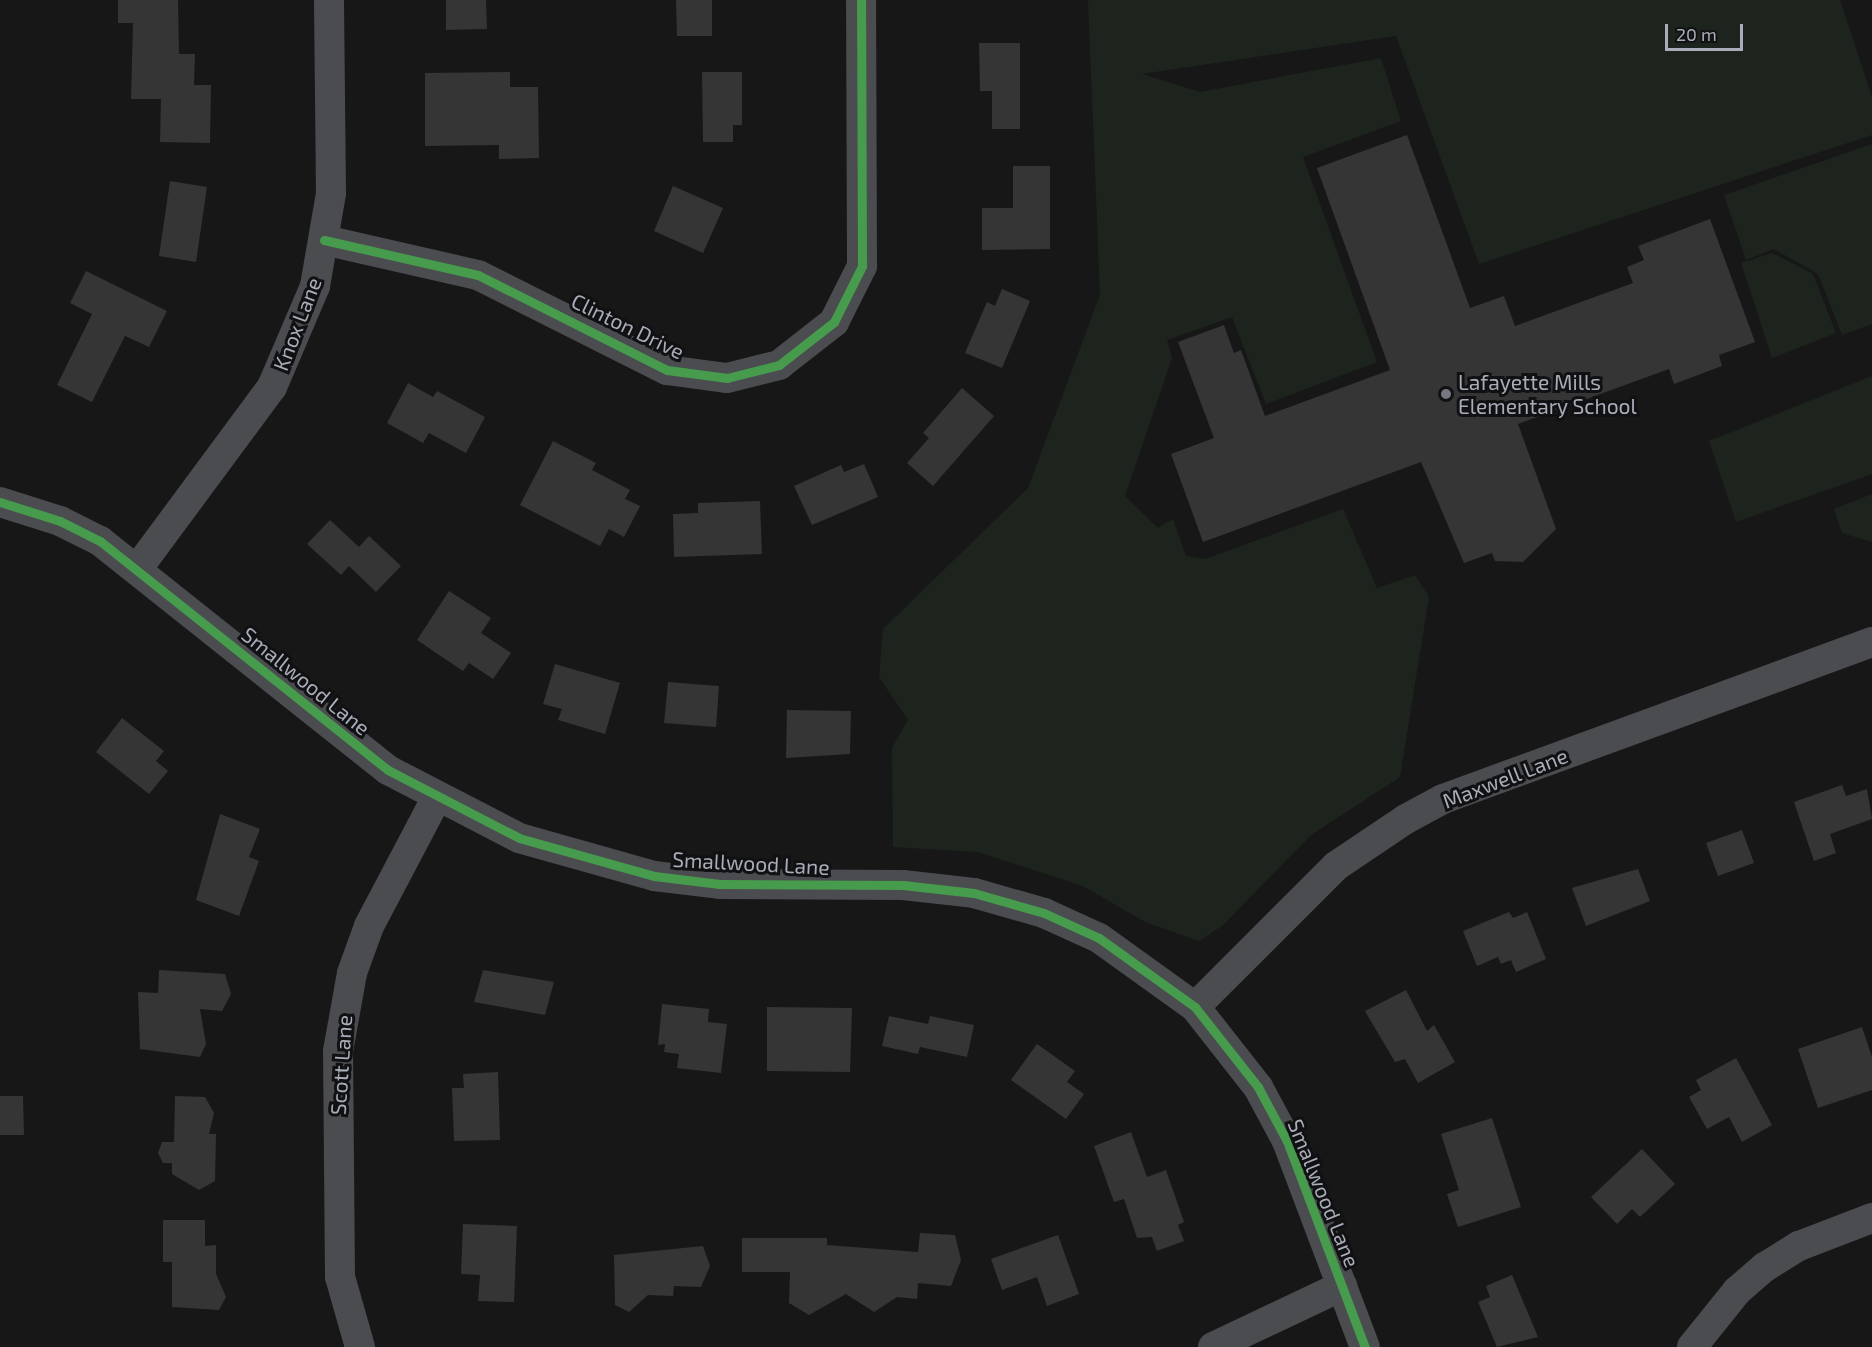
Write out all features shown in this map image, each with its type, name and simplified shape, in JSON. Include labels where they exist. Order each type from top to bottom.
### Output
[{"type":"street","name":"Knox Lane","points":[[138,568],[272,387],[315,286],[324,240],[331,182],[329,0]]},
{"type":"street","name":"Clinton Drive","points":[[324,240],[478,275],[668,370],[727,378],[779,365],[834,322],[862,266],[861,0]]},
{"type":"street","name":"Smallwood Lane","points":[[0,502],[60,521],[138,568],[347,739],[436,799],[519,838],[654,876],[720,884],[903,885],[1014,903],[1099,938],[1195,1007],[1258,1086],[1287,1141],[1365,1347]]},
{"type":"street","name":"Maxwell Lane","points":[[1195,1007],[1336,866],[1415,814],[1872,642]]},
{"type":"street","name":"Scott Lane","points":[[360,1347],[340,1277],[338,1051],[352,973],[369,926],[436,799]]},
{"type":"street","points":[[1692,1347],[1737,1291],[1765,1267],[1799,1246],[1872,1218]]},
{"type":"street","points":[[1213,1347],[1342,1286]]},
{"type":"shaded area","points":[[1088,0],[1840,0],[1872,97],[1872,135],[1479,264],[1396,36],[1142,74],[1200,92],[1381,58],[1401,121],[1303,157],[1377,362],[1266,404],[1232,317],[1167,340],[1172,358],[1125,496],[1158,528],[1173,519],[1186,556],[1205,559],[1343,509],[1377,588],[1415,575],[1429,597],[1400,777],[1311,835],[1222,926],[1199,941],[1145,922],[1083,886],[978,852],[893,847],[892,748],[908,720],[879,677],[883,629],[1028,488],[1100,295]]},
{"type":"shaded area","points":[[1872,144],[1872,324],[1842,335],[1818,274],[1774,249],[1746,260],[1724,195]]},
{"type":"shaded area","points":[[1772,253],[1813,274],[1836,333],[1772,358],[1741,263]]},
{"type":"shaded area","points":[[1872,376],[1872,474],[1736,522],[1709,441]]},
{"type":"shaded area","points":[[1872,494],[1872,542],[1842,533],[1834,509]]},
{"type":"building","points":[[118,0],[178,0],[179,54],[195,54],[194,85],[211,85],[210,143],[160,142],[161,99],[131,99],[133,23],[118,23]]},
{"type":"building","points":[[446,0],[486,0],[487,29],[446,30]]},
{"type":"building","points":[[676,0],[712,0],[712,36],[677,36]]},
{"type":"building","points":[[979,43],[1020,43],[1020,129],[992,129],[992,91],[980,91]]},
{"type":"building","points":[[510,72],[510,87],[538,87],[539,158],[499,159],[499,145],[425,146],[425,73]]},
{"type":"building","points":[[702,72],[742,72],[742,125],[733,125],[733,142],[703,142]]},
{"type":"building","name":"Lafayette Mills Elementary School","points":[[1407,135],[1470,308],[1504,296],[1515,326],[1633,283],[1627,267],[1644,260],[1638,246],[1710,219],[1755,342],[1719,355],[1722,366],[1674,384],[1669,369],[1518,424],[1556,529],[1523,562],[1495,561],[1492,553],[1464,563],[1421,462],[1203,542],[1171,454],[1214,438],[1178,342],[1224,325],[1234,353],[1241,350],[1265,416],[1390,370],[1317,168]]},
{"type":"building","points":[[1013,166],[1050,166],[1050,249],[982,250],[982,208],[1013,208]]},
{"type":"building","points":[[170,181],[207,187],[196,262],[159,256]]},
{"type":"building","points":[[673,186],[723,208],[703,253],[654,231]]},
{"type":"building","points":[[86,271],[167,311],[149,347],[125,336],[92,402],[57,385],[92,314],[70,303]]},
{"type":"building","points":[[1002,289],[1030,301],[1002,368],[965,353],[987,302],[995,306]]},
{"type":"building","points":[[408,383],[433,397],[437,391],[485,417],[466,453],[429,433],[423,443],[387,423]]},
{"type":"building","points":[[962,388],[994,416],[933,486],[907,463],[929,438],[923,433]]},
{"type":"building","points":[[553,441],[596,463],[592,470],[630,490],[625,499],[640,506],[624,537],[609,529],[600,546],[520,505]]},
{"type":"building","points":[[864,464],[878,497],[812,525],[794,486],[841,465],[844,472]]},
{"type":"building","points":[[760,501],[762,554],[674,557],[673,514],[698,513],[698,503]]},
{"type":"building","points":[[330,520],[359,547],[369,536],[401,566],[376,592],[349,566],[341,575],[307,544]]},
{"type":"building","points":[[449,591],[491,618],[481,633],[511,653],[493,679],[469,663],[463,671],[417,640]]},
{"type":"building","points":[[555,664],[620,683],[605,734],[558,720],[562,709],[543,704]]},
{"type":"building","points":[[668,682],[719,686],[716,727],[664,723]]},
{"type":"building","points":[[787,710],[851,711],[850,754],[786,758]]},
{"type":"building","points":[[122,718],[164,751],[156,761],[168,771],[149,794],[96,752]]},
{"type":"building","points":[[1842,785],[1846,796],[1867,789],[1872,819],[1830,834],[1836,853],[1814,861],[1794,802]]},
{"type":"building","points":[[220,814],[260,829],[249,857],[259,861],[239,916],[196,900]]},
{"type":"building","points":[[1742,830],[1754,863],[1718,876],[1706,843]]},
{"type":"building","points":[[1638,869],[1650,901],[1586,926],[1572,888]]},
{"type":"building","points":[[1509,912],[1513,918],[1527,912],[1546,959],[1516,972],[1511,960],[1501,964],[1498,957],[1477,966],[1463,931]]},
{"type":"building","points":[[159,970],[225,974],[231,994],[222,1011],[200,1009],[206,1044],[200,1057],[140,1049],[138,992],[158,993]]},
{"type":"building","points":[[483,970],[554,982],[545,1015],[474,1002]]},
{"type":"building","points":[[1406,990],[1427,1031],[1434,1025],[1455,1062],[1418,1083],[1405,1059],[1395,1062],[1365,1011]]},
{"type":"building","points":[[662,1004],[709,1009],[708,1022],[727,1024],[721,1073],[677,1068],[679,1054],[664,1052],[665,1044],[658,1045]]},
{"type":"building","points":[[767,1007],[852,1008],[850,1072],[767,1071]]},
{"type":"building","points":[[889,1016],[928,1024],[930,1016],[974,1025],[967,1057],[920,1047],[918,1054],[882,1046]]},
{"type":"building","points":[[1862,1027],[1872,1057],[1872,1090],[1818,1108],[1798,1049]]},
{"type":"building","points":[[1037,1044],[1075,1071],[1067,1082],[1084,1094],[1066,1119],[1011,1080]]},
{"type":"building","points":[[1736,1058],[1772,1125],[1742,1142],[1729,1117],[1707,1129],[1689,1097],[1701,1090],[1696,1080]]},
{"type":"building","points":[[498,1072],[500,1140],[454,1141],[452,1088],[464,1088],[463,1074]]},
{"type":"building","points":[[0,1096],[23,1096],[24,1135],[0,1135]]},
{"type":"building","points":[[175,1096],[205,1097],[214,1113],[209,1134],[216,1134],[215,1181],[199,1190],[172,1174],[172,1163],[163,1163],[158,1153],[162,1142],[174,1142]]},
{"type":"building","points":[[1492,1118],[1521,1207],[1458,1227],[1447,1194],[1459,1190],[1441,1134]]},
{"type":"building","points":[[1131,1132],[1147,1177],[1166,1170],[1184,1222],[1178,1225],[1184,1241],[1157,1251],[1152,1237],[1137,1238],[1124,1199],[1114,1202],[1094,1146]]},
{"type":"building","points":[[1642,1149],[1675,1184],[1640,1217],[1632,1209],[1617,1224],[1591,1197]]},
{"type":"building","points":[[163,1220],[205,1220],[205,1246],[216,1245],[216,1274],[226,1297],[219,1310],[172,1307],[172,1262],[163,1262]]},
{"type":"building","points":[[463,1224],[517,1226],[514,1302],[478,1301],[480,1275],[461,1274]]},
{"type":"building","points":[[920,1233],[955,1235],[961,1260],[951,1286],[918,1283],[917,1299],[897,1297],[874,1312],[846,1294],[809,1315],[789,1303],[790,1272],[742,1272],[742,1238],[827,1238],[827,1245],[918,1252]]},
{"type":"building","points":[[1058,1235],[1079,1294],[1047,1306],[1037,1277],[1002,1290],[991,1259]]},
{"type":"building","points":[[703,1246],[710,1266],[701,1287],[674,1286],[673,1296],[648,1295],[629,1312],[615,1305],[614,1255]]},
{"type":"building","points":[[1512,1275],[1538,1337],[1497,1347],[1478,1302],[1490,1297],[1486,1286]]},
{"type":"cycle path","points":[[324,240],[478,275],[667,370],[727,378],[779,365],[834,322],[862,266],[861,0]]},
{"type":"cycle path","points":[[0,502],[60,521],[100,541],[388,770],[519,838],[654,876],[720,884],[903,885],[974,893],[1044,913],[1099,938],[1195,1007],[1258,1087],[1287,1141],[1365,1347]]},
{"type":"place","name":"Lafayette Mills Elementary School","points":[[1446,394]]}]
